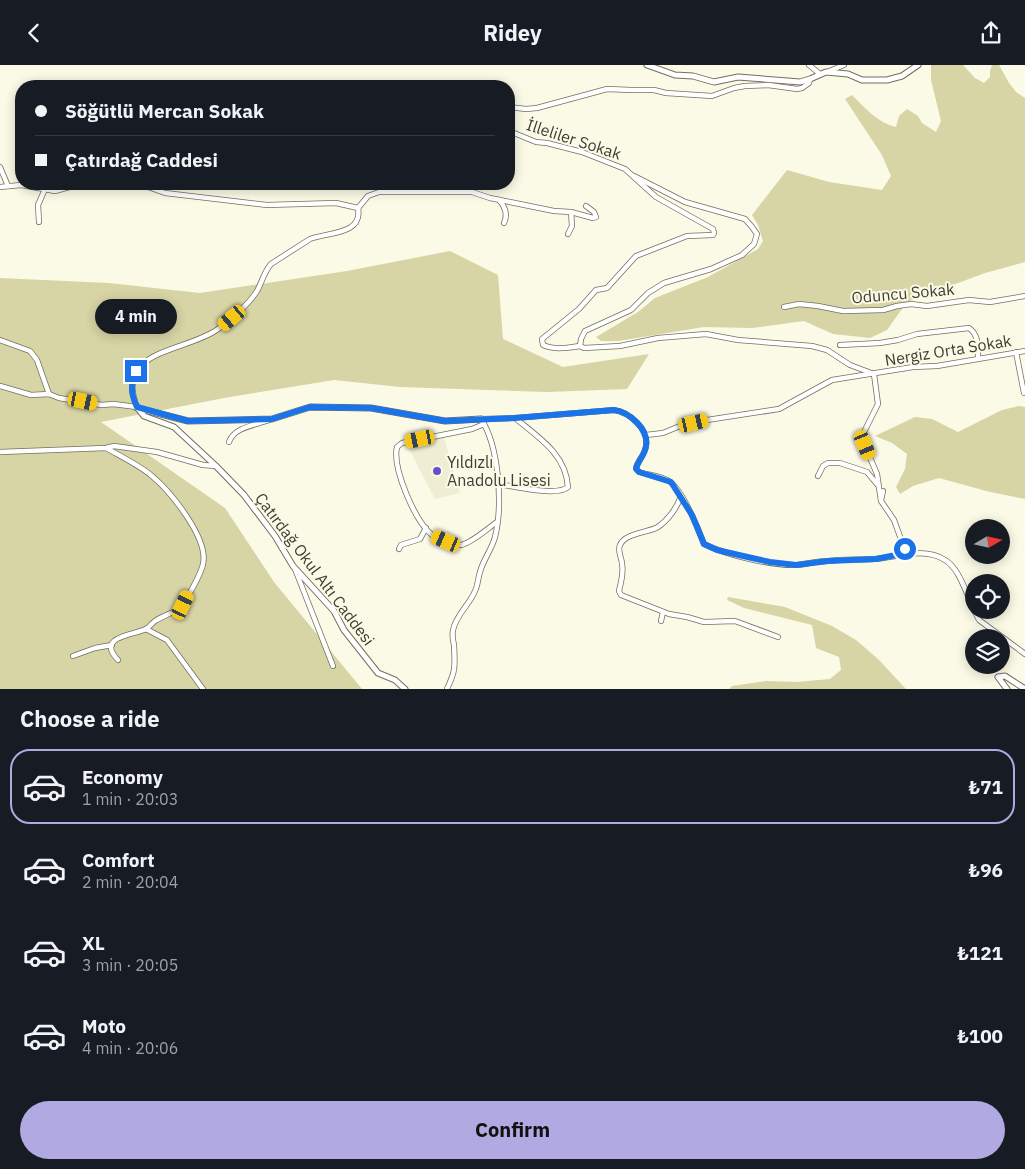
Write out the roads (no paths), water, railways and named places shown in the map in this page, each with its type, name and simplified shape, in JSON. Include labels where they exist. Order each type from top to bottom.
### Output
[{"type":"street","points":[[647,65],[676,75],[692,76],[709,81],[738,77],[800,82],[844,65]]},
{"type":"street","points":[[809,65],[823,73],[848,75],[862,80],[887,80],[902,76],[918,65]]},
{"type":"street","name":"İlleliler Sokak","points":[[515,108],[537,108],[607,89],[654,90],[666,93],[712,96],[745,86],[768,85],[797,89],[809,83],[810,79]]},
{"type":"street","name":"İlleliler Sokak","points":[[515,133],[536,142],[559,146],[593,156],[625,169],[656,197],[713,229],[713,235],[687,236],[636,257],[607,287],[596,290],[579,309],[542,339],[543,345],[548,347],[566,348],[580,346]]},
{"type":"street","points":[[0,167],[8,186]]},
{"type":"street","points":[[580,346],[581,339],[586,331],[631,310],[648,293],[664,283],[711,269],[742,255],[754,244],[757,235],[745,219],[685,202],[634,176]]},
{"type":"street","points":[[0,187],[15,185]]},
{"type":"street","points":[[39,222],[39,202],[45,190]]},
{"type":"street","points":[[157,190],[165,193],[267,205],[336,203],[358,208]]},
{"type":"street","points":[[358,208],[368,196],[380,192],[472,192],[498,200],[596,217],[594,212],[586,206]]},
{"type":"street","points":[[498,200],[504,209],[506,217],[504,223]]},
{"type":"street","points":[[137,407],[131,394],[132,381],[141,365],[163,351],[206,336],[217,330],[254,295],[271,263],[310,239],[339,233],[351,227],[360,216],[358,208]]},
{"type":"street","points":[[568,234],[572,226],[571,212]]},
{"type":"street","name":"Oduncu Sokak","points":[[784,307],[799,304],[843,311],[883,310],[911,304],[927,306],[969,300],[990,302],[1025,297]]},
{"type":"street","points":[[840,345],[880,343],[917,334],[969,328],[974,332],[978,342],[978,358]]},
{"type":"street","name":"Nergiz Orta Sokak","points":[[580,346],[620,346],[658,338],[706,334],[812,346],[827,350],[850,365],[874,374],[1025,351]]},
{"type":"street","points":[[0,340],[30,351],[37,361],[48,394]]},
{"type":"street","points":[[1016,352],[1024,393]]},
{"type":"street","points":[[646,435],[663,433],[680,426],[707,420],[779,409],[832,380],[874,374],[878,404],[862,439],[877,474],[881,501],[894,520],[906,553]]},
{"type":"street","points":[[0,386],[31,395],[48,394],[59,398],[102,405],[113,404],[137,407],[188,421],[272,419]]},
{"type":"street","name":"Çatırdağ Okul Altı Caddesi","points":[[137,407],[144,416],[174,427],[244,495],[256,514],[275,536],[293,566],[334,611],[344,630],[378,673],[395,680],[406,689]]},
{"type":"street","points":[[229,442],[235,433],[250,425],[310,407],[371,408],[445,421],[483,421],[620,411],[639,424],[646,435],[647,445],[636,469],[639,472],[671,482],[692,515],[704,544],[717,550],[770,562],[796,565],[828,561],[876,559],[906,553],[928,554],[945,559],[955,569],[965,590]]},
{"type":"street","points":[[498,484],[541,491],[559,491],[565,490],[568,487],[568,478],[553,449],[515,418]]},
{"type":"street","points":[[447,689],[456,666],[453,631],[458,618],[468,605],[476,589],[484,559],[495,539],[500,497],[492,441],[483,421]]},
{"type":"street","points":[[483,421],[472,429],[402,443],[397,447],[396,461],[406,492],[416,513],[433,536],[460,545],[468,543],[497,522]]},
{"type":"street","points":[[0,451],[106,448],[114,446],[156,452],[203,465],[216,466]]},
{"type":"street","points":[[73,656],[84,651],[112,645],[119,637],[146,629],[154,621],[179,610],[204,564],[204,554],[198,533],[177,504],[154,478],[143,469],[106,448]]},
{"type":"street","points":[[818,476],[828,463],[840,463],[867,472],[878,484]]},
{"type":"street","points":[[881,501],[883,491]]},
{"type":"street","points":[[680,496],[670,516],[661,524],[625,539],[618,548],[623,571],[619,591],[621,595],[663,611],[704,622],[735,621],[778,637]]},
{"type":"street","points":[[399,549],[402,545],[420,539],[426,528]]},
{"type":"street","points":[[293,566],[333,666]]},
{"type":"street","points":[[661,621],[663,611]]},
{"type":"street","points":[[979,619],[1025,654]]},
{"type":"street","points":[[146,629],[167,640],[203,689]]},
{"type":"street","points":[[112,645],[114,655],[118,660]]},
{"type":"street","points":[[1008,689],[998,677],[1001,675],[1025,689]]},
{"type":"place","name":"Yıldızlı Anadolu Lisesi","points":[[437,471]]}]
